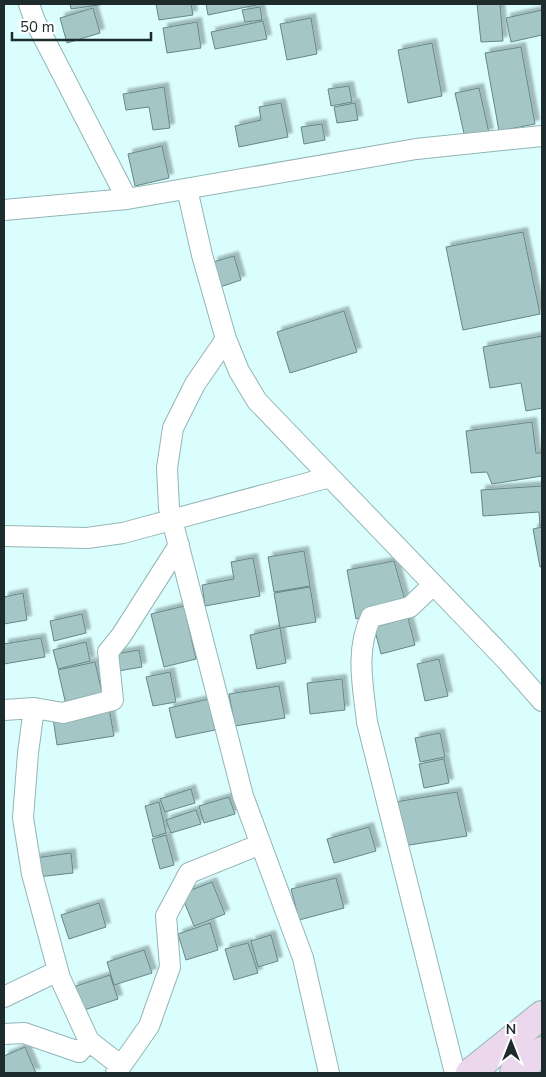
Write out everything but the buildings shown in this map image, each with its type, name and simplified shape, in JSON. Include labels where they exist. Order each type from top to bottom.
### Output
[{"type":"main road","points":[[470,1073],[542,1015]]},
{"type":"main road","points":[[514,1073],[542,1051]]},
{"type":"street","points":[[29,4],[35,20],[127,199]]},
{"type":"street","points":[[4,210],[127,199],[416,149],[542,136]]},
{"type":"street","points":[[187,189],[202,255],[226,340],[239,371],[257,401],[506,660],[542,701]]},
{"type":"street","points":[[226,340],[195,384],[173,428],[167,468],[170,508],[243,796],[303,958],[329,1073]]},
{"type":"street","points":[[4,536],[87,538],[123,533],[330,477]]},
{"type":"street","points":[[4,710],[34,708],[64,712],[113,700],[108,652],[121,636],[179,545]]},
{"type":"street","points":[[433,585],[410,607],[371,617],[366,628],[360,662],[367,722],[455,1073]]},
{"type":"street","points":[[34,708],[23,818],[32,874],[58,971],[89,1041],[119,1070],[149,1026],[170,967],[166,916],[189,873],[261,844]]},
{"type":"street","points":[[4,997],[58,971]]},
{"type":"street","points":[[4,1034],[24,1033],[79,1052],[89,1041]]}]
